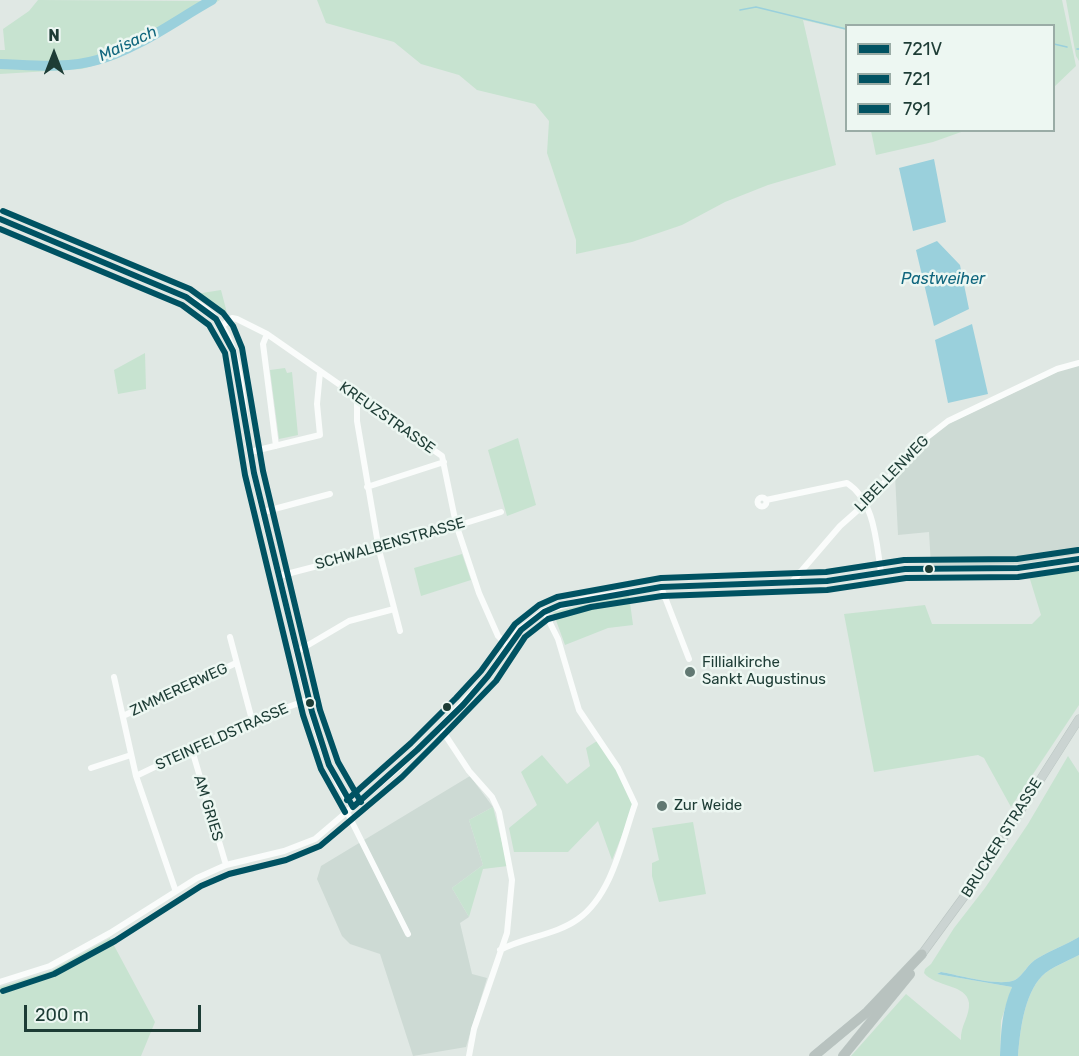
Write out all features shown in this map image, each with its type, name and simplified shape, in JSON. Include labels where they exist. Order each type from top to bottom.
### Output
[{"type":"highway","points":[[814,1056],[867,1012],[922,954]]},
{"type":"highway","points":[[843,1056],[902,986],[922,954]]},
{"type":"main road","name":"BRUCKER STRASSE","points":[[922,954],[978,879],[1079,719]]},
{"type":"street","points":[[0,219],[186,297],[208,312],[222,326],[236,361],[250,453],[262,512],[327,756],[408,934]]},
{"type":"street","name":"KREUZSTRASSE","points":[[222,326],[232,318],[267,334],[442,456],[456,524],[489,620],[498,636],[508,646]]},
{"type":"street","points":[[267,334],[263,344],[276,446]]},
{"type":"street","name":"LIBELLENWEG","points":[[790,583],[840,525],[866,503],[921,442],[948,422],[1057,369],[1079,363]]},
{"type":"street","points":[[250,453],[320,435],[317,404],[321,372]]},
{"type":"street","points":[[357,398],[355,406],[379,550],[400,631]]},
{"type":"street","points":[[368,487],[444,462]]},
{"type":"street","points":[[766,500],[847,483],[866,503],[881,572]]},
{"type":"street","points":[[262,512],[330,494]]},
{"type":"street","name":"SCHWALBENSTRASSE","points":[[279,576],[379,550],[456,524],[501,512]]},
{"type":"street","points":[[0,982],[50,966],[110,933],[175,890],[226,865],[284,851],[310,841],[396,770],[440,728],[489,675],[518,631],[544,611],[590,598],[661,587],[827,581],[881,572],[1018,568],[1079,559]]},
{"type":"street","points":[[661,587],[689,659]]},
{"type":"street","points":[[298,651],[349,621],[394,609]]},
{"type":"street","points":[[500,950],[578,919],[596,901],[607,882],[635,804],[618,768],[579,710],[558,639],[544,611]]},
{"type":"street","points":[[230,637],[252,720]]},
{"type":"street","name":"ZIMMERERWEG","points":[[123,716],[236,663]]},
{"type":"street","points":[[114,677],[136,776],[175,890]]},
{"type":"street","name":"STEINFELDSTRASSE","points":[[136,776],[252,720],[310,699]]},
{"type":"street","points":[[440,728],[469,771],[492,796],[499,812],[512,880],[510,916],[474,1029],[469,1056]]},
{"type":"street","name":"AM GRIES","points":[[192,750],[226,865]]},
{"type":"street","points":[[91,768],[131,755]]},
{"type":"shaded area","points":[[1079,364],[1079,554],[1020,564],[931,566],[929,532],[898,535],[895,475],[921,443],[948,424],[1059,371]]},
{"type":"shaded area","points":[[470,776],[493,807],[469,820],[483,865],[452,888],[469,917],[460,923],[472,974],[487,978],[466,1047],[413,1056],[380,954],[350,944],[342,936],[317,879],[321,866]]},
{"type":"green space","points":[[38,0],[220,0],[116,59],[82,69],[0,74],[0,50],[5,50],[3,29],[29,11]]},
{"type":"green space","points":[[317,0],[1062,0],[1076,66],[1055,86],[1055,24],[845,24],[845,30],[803,20],[836,165],[768,185],[725,202],[682,225],[632,242],[576,254],[576,240],[547,153],[549,121],[535,104],[477,90],[459,75],[421,64],[394,42],[326,23]]},
{"type":"green space","points":[[1066,0],[1079,0],[1079,61],[1076,56]]},
{"type":"green space","points":[[871,132],[961,132],[933,142],[876,155]]},
{"type":"green space","points":[[221,290],[227,313],[196,294]]},
{"type":"green space","points":[[145,353],[146,389],[118,394],[114,370]]},
{"type":"green space","points":[[285,368],[287,373],[292,372],[298,435],[279,439],[270,370]]},
{"type":"green space","points":[[518,438],[536,505],[507,516],[488,450]]},
{"type":"green space","points":[[462,554],[471,580],[421,596],[414,568]]},
{"type":"green space","points":[[1079,567],[1079,705],[1011,807],[984,758],[978,755],[874,772],[844,614],[925,605],[932,624],[1032,624],[1041,615],[1029,576]]},
{"type":"green space","points":[[629,595],[633,625],[608,628],[565,645],[553,612]]},
{"type":"green space","points":[[597,741],[618,769],[635,803],[612,860],[598,821],[568,852],[514,852],[509,828],[537,805],[521,772],[542,755],[567,784],[590,766],[586,748]]},
{"type":"green space","points":[[1068,756],[1079,773],[1079,937],[1034,960],[1021,976],[1008,982],[978,980],[941,972],[937,974],[1012,987],[1001,1021],[1000,1056],[851,1056],[906,994],[961,1040],[969,1008],[967,997],[957,989],[929,978],[924,973],[925,969],[931,964],[954,928],[985,888],[1028,824]]},
{"type":"green space","points":[[493,807],[508,866],[483,869],[469,917],[452,888],[483,865],[469,820]]},
{"type":"green space","points":[[693,822],[706,894],[659,902],[652,876],[652,863],[659,860],[652,828]]},
{"type":"green space","points":[[110,938],[155,1022],[141,1056],[0,1056],[0,987],[51,971]]},
{"type":"green space","points":[[1079,955],[1079,1056],[1018,1056],[1024,1014],[1036,984],[1050,970]]},
{"type":"water","points":[[934,159],[946,222],[913,231],[899,168]]},
{"type":"water","name":"Pastweiher","points":[[937,241],[960,265],[969,309],[934,326],[916,250]]},
{"type":"water","points":[[972,324],[988,394],[948,403],[935,340]]},
{"type":"water","points":[[1079,937],[1079,955],[1042,976],[1031,993],[1022,1025],[1018,1056],[1000,1056],[1004,1012],[1012,987],[937,974],[941,972],[978,980],[1008,982],[1021,976],[1034,960]]},
{"type":"waterway","name":"Maisach","points":[[0,64],[37,66],[97,60],[127,49],[212,0]]},
{"type":"waterway","points":[[740,10],[756,7],[845,29]]},
{"type":"waterway","points":[[1055,44],[1067,47]]},
{"type":"transit line","name":"791","points":[[3,211],[190,289],[223,313],[233,326],[242,348],[263,471],[320,710],[338,762],[361,802]]},
{"type":"transit line","name":"721V","points":[[0,219],[186,297],[216,319],[233,351],[254,473],[312,712],[329,765],[353,807]]},
{"type":"transit line","name":"721","points":[[0,229],[182,305],[209,325],[225,353],[245,475],[303,715],[321,769],[345,812]]},
{"type":"transit line","name":"791","points":[[347,800],[411,743],[456,698],[481,671],[515,624],[539,605],[557,597],[661,578],[826,572],[904,560],[1017,559],[1078,550]]},
{"type":"transit line","name":"721V","points":[[353,807],[463,705],[488,676],[521,630],[544,612],[560,605],[661,587],[827,581],[905,569],[1018,568],[1079,559]]},
{"type":"transit line","name":"721","points":[[3,991],[54,974],[115,941],[201,886],[229,874],[286,860],[320,846],[402,777],[496,681],[525,637],[548,619],[591,607],[662,596],[827,590],[906,578],[1018,577],[1079,568]]},
{"type":"place","name":"Fillialkirche Sankt Augustinus","points":[[690,672]]},
{"type":"place","name":"Zur Weide","points":[[662,806]]}]
